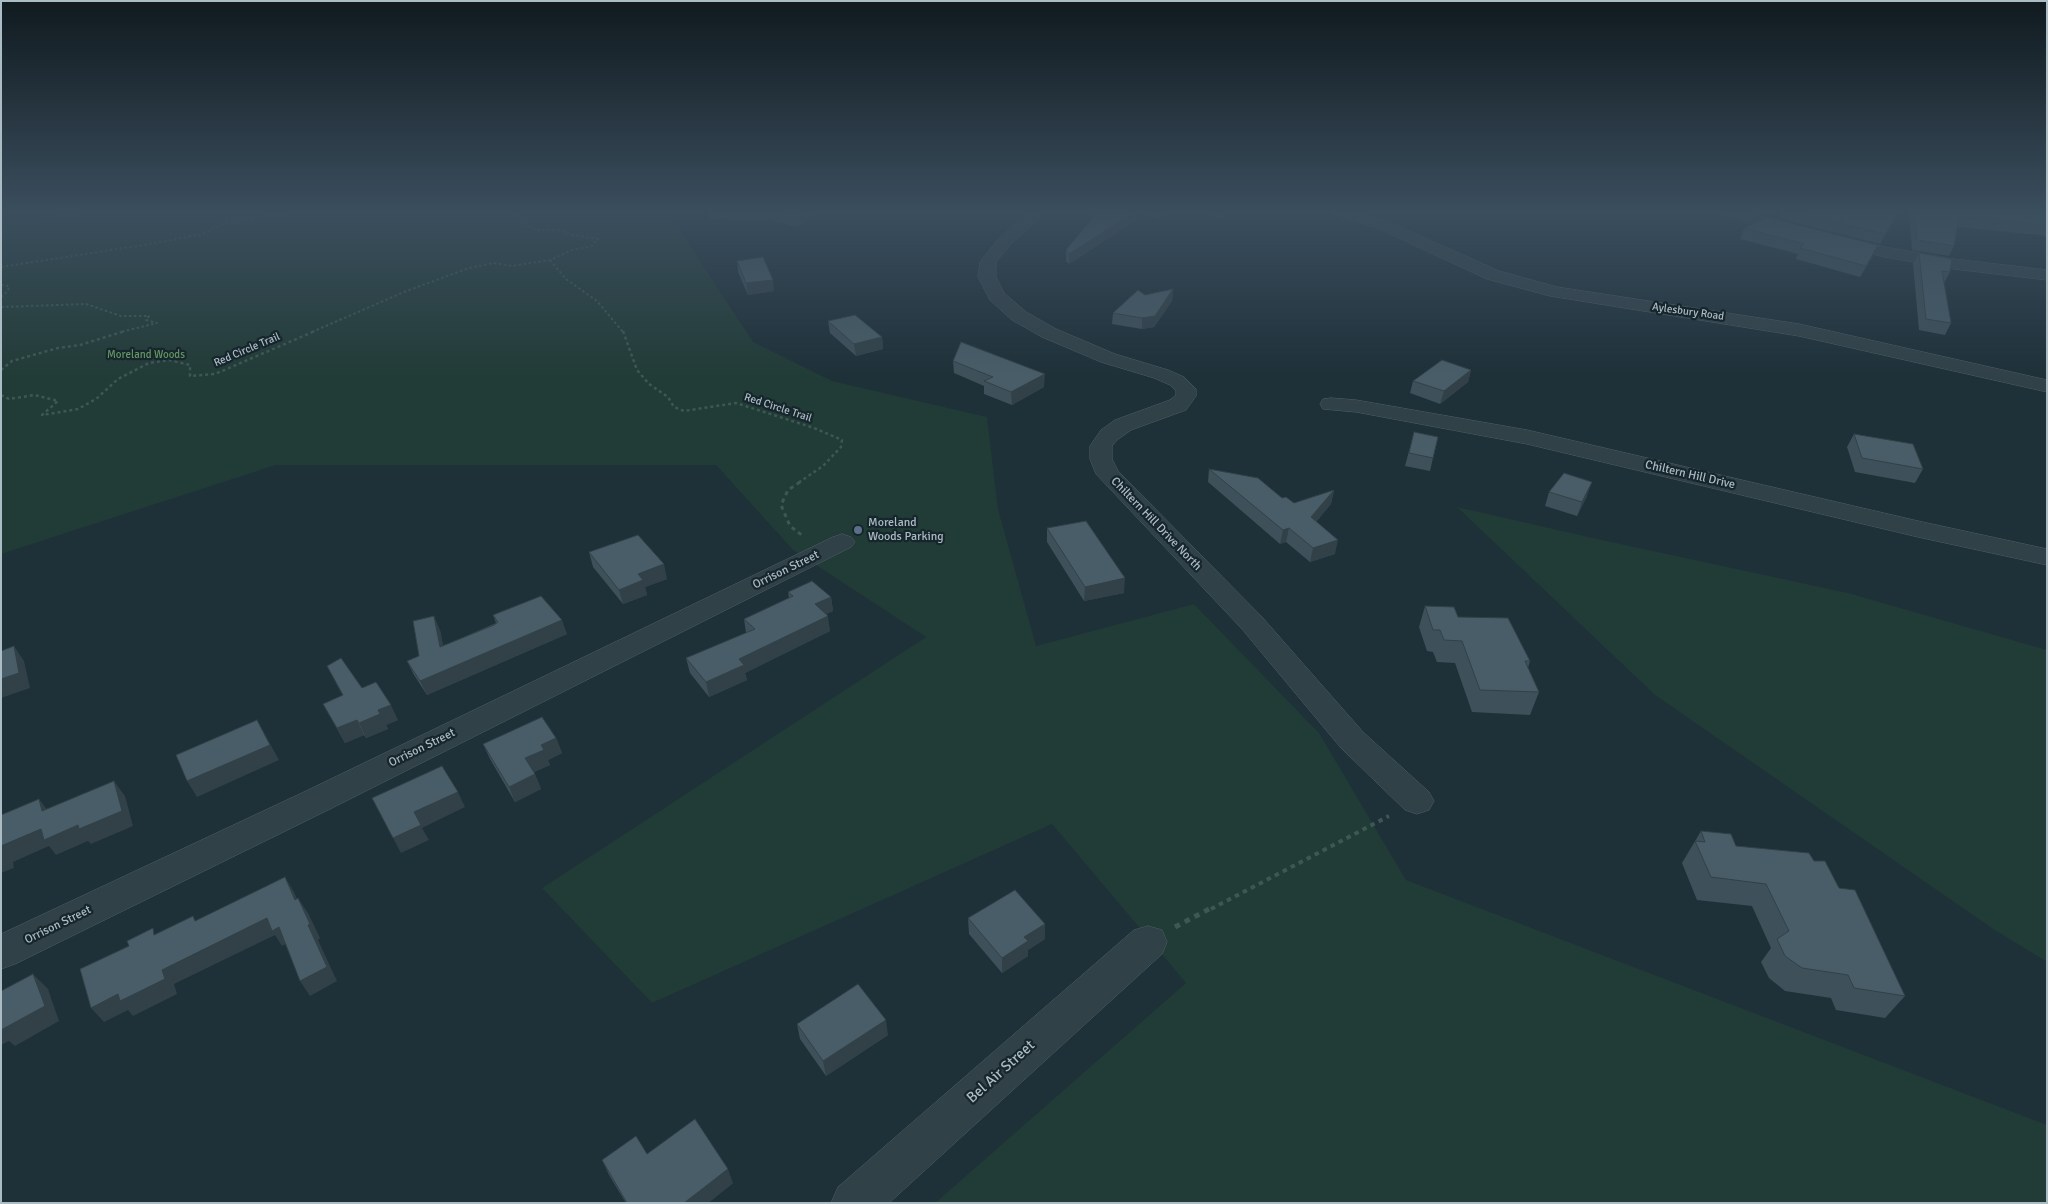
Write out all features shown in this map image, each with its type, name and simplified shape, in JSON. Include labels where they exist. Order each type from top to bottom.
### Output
[{"type":"street","name":"Chiltern Hill Drive North","points":[[988,267],[987,277],[996,296],[1019,316],[1049,333],[1108,358],[1162,374],[1177,381],[1186,389],[1186,396],[1178,405],[1123,425],[1109,435],[1101,446],[1101,459],[1108,474],[1252,623],[1352,740],[1417,801]]},
{"type":"street","name":"Aylesbury Road","points":[[1476,267],[1520,283],[1592,299],[1799,330],[2047,386]]},
{"type":"street","points":[[1980,267],[2045,275]]},
{"type":"street","name":"Chiltern Hill Drive","points":[[1331,404],[1356,406],[1527,437],[1918,529],[2047,557]]},
{"type":"street","name":"Orrison Street","points":[[1,952],[327,795],[842,542]]},
{"type":"street","name":"Bel Air Street","points":[[854,1203],[1148,942]]},
{"type":"path","name":"Red Circle Trail","points":[[1,396],[9,399],[35,395],[58,401],[42,415],[78,410],[96,399],[118,379],[149,363],[168,360],[190,365],[190,376],[198,377],[215,374],[404,292],[473,267]]},
{"type":"path","name":"Red Circle Trail","points":[[556,267],[566,278],[597,301],[622,329],[637,370],[649,384],[668,397],[674,407],[684,411],[736,403],[814,428],[842,440],[841,447],[824,466],[788,490],[781,505],[790,526],[808,540],[842,542]]},
{"type":"path","points":[[1,286],[9,286],[8,291],[1,297]]},
{"type":"path","points":[[1,307],[86,304],[121,316],[149,316],[146,320],[157,323],[133,328],[80,345],[58,348],[12,361],[1,370]]},
{"type":"path","points":[[1148,942],[1417,801]]},
{"type":"green space","name":"Moreland Woods","points":[[1,267],[704,267],[753,342],[832,381],[987,417],[998,509],[1036,646],[1194,604],[1319,733],[1406,880],[2047,1125],[2047,1203],[935,1203],[1186,983],[1052,824],[652,1003],[542,888],[926,637],[793,550],[716,465],[276,465],[1,554]]},
{"type":"green space","points":[[1457,507],[1848,593],[2047,650],[2047,962],[1993,929],[1655,695]]},
{"type":"building","points":[[740,267],[767,267],[773,280],[746,283]]},
{"type":"building","points":[[1921,267],[1951,267],[1950,272],[1942,271],[1951,323],[1926,319]]},
{"type":"building","points":[[1173,289],[1155,316],[1142,318],[1113,313],[1138,290],[1145,295]]},
{"type":"building","points":[[855,315],[882,337],[854,344],[828,321]]},
{"type":"building","points":[[961,342],[1045,374],[1011,392],[984,381],[993,377],[953,361]]},
{"type":"building","points":[[1442,360],[1471,370],[1444,391],[1413,381]]},
{"type":"building","points":[[1414,432],[1438,437],[1433,458],[1409,453]]},
{"type":"building","points":[[1854,434],[1913,444],[1923,469],[1862,458]]},
{"type":"building","points":[[1209,469],[1258,478],[1282,498],[1286,497],[1294,503],[1334,490],[1311,517],[1338,540],[1313,548],[1289,528],[1283,530]]},
{"type":"building","points":[[1564,473],[1592,482],[1582,502],[1549,492]]},
{"type":"building","points":[[1086,521],[1125,578],[1085,587],[1047,528]]},
{"type":"building","points":[[638,535],[664,564],[638,574],[643,580],[619,590],[589,552]]},
{"type":"building","points":[[812,581],[831,597],[815,604],[828,616],[739,659],[744,665],[706,682],[686,658],[755,629],[744,619],[793,596],[788,592]]},
{"type":"building","points":[[541,596],[562,620],[420,681],[407,661],[419,656],[413,621],[434,616],[440,647],[494,625],[498,622],[493,615]]},
{"type":"building","points":[[1425,606],[1454,607],[1458,617],[1508,618],[1530,661],[1525,661],[1539,692],[1480,690],[1462,641],[1444,640],[1440,630],[1433,630]]},
{"type":"building","points":[[14,646],[19,673],[1,679],[1,651]]},
{"type":"building","points":[[341,658],[362,688],[376,682],[391,705],[378,710],[380,714],[359,723],[357,720],[337,728],[323,704],[343,695],[327,666]]},
{"type":"building","points":[[542,717],[556,738],[541,745],[544,750],[525,758],[535,774],[509,787],[483,744]]},
{"type":"building","points":[[257,720],[270,745],[187,781],[176,755]]},
{"type":"building","points":[[442,766],[458,792],[414,812],[421,825],[393,838],[372,798]]},
{"type":"building","points":[[114,781],[122,811],[79,829],[78,825],[44,840],[41,829],[1,846],[1,815],[39,799],[42,811]]},
{"type":"building","points":[[1701,831],[1731,834],[1736,846],[1809,853],[1814,861],[1825,861],[1839,888],[1855,890],[1905,996],[1854,988],[1848,975],[1802,968],[1785,956],[1777,939],[1789,931],[1766,884],[1711,877],[1695,841],[1705,842]]},
{"type":"building","points":[[285,877],[295,900],[298,898],[327,967],[300,981],[279,927],[272,931],[267,918],[162,970],[165,979],[120,1001],[118,994],[91,1008],[80,969],[129,946],[127,941],[153,928],[154,935],[193,916],[195,921]]},
{"type":"building","points":[[1015,890],[1045,924],[1024,937],[1028,941],[1002,958],[968,918]]},
{"type":"building","points":[[33,974],[45,1006],[1,1030],[1,991]]},
{"type":"building","points":[[858,984],[886,1020],[823,1061],[797,1024]]},
{"type":"building","points":[[695,1119],[728,1169],[684,1203],[627,1203],[602,1160],[636,1136],[647,1154]]},
{"type":"place","name":"Moreland Woods Parking","points":[[858,530]]}]
